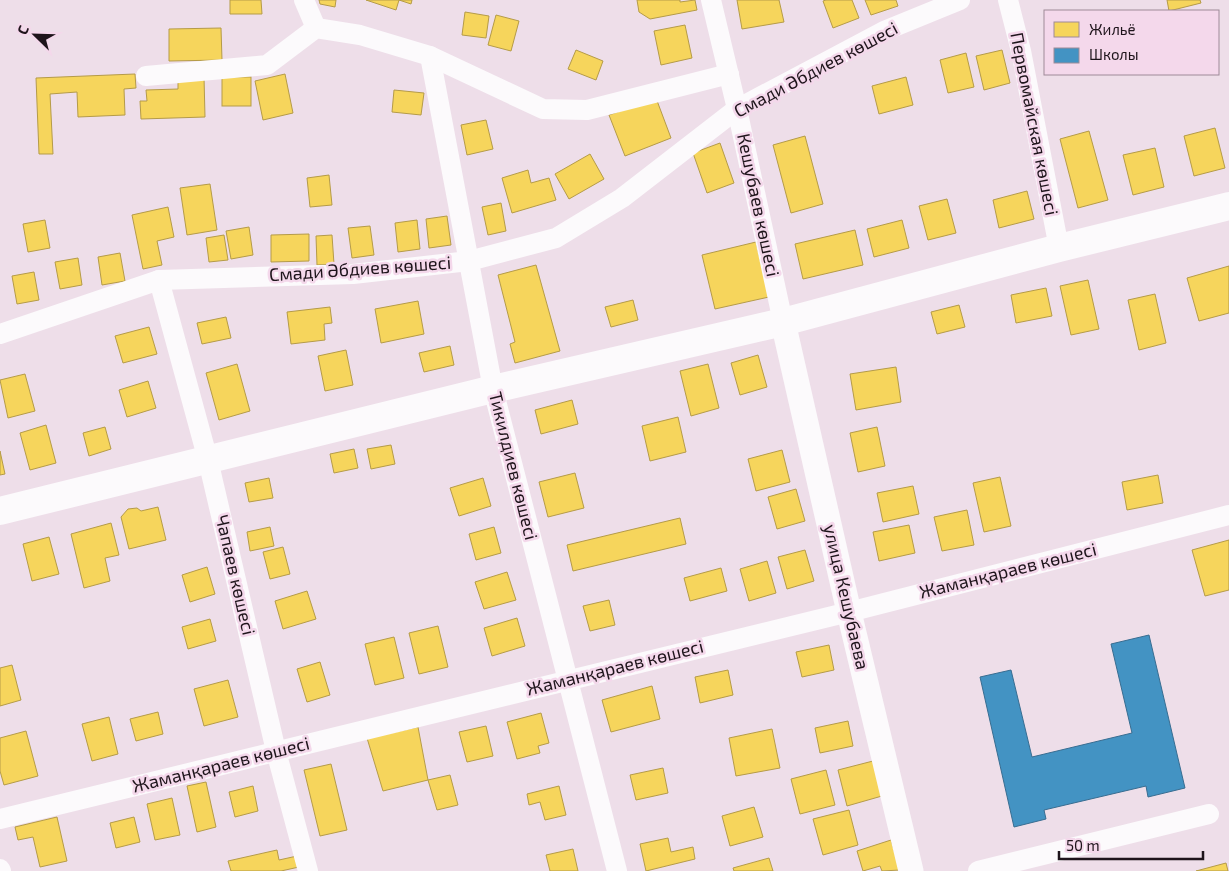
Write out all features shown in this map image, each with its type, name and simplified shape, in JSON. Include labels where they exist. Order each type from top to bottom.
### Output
[{"type":"main road","points":[[0,511],[493,389],[783,322],[1059,248],[1229,206]]},
{"type":"street","points":[[304,0],[316,28]]},
{"type":"street","name":"Кешубаев көшесі","points":[[711,0],[737,109],[783,322]]},
{"type":"street","name":"Смади Әбдиев көшесі","points":[[0,334],[159,280],[353,274],[469,261],[556,238],[622,198],[737,109],[884,32],[960,0]]},
{"type":"street","name":"Первомайская көшесі","points":[[1008,0],[1021,51],[1059,248]]},
{"type":"street","points":[[146,76],[267,65],[316,28],[360,35],[430,56],[543,109],[587,110],[729,74]]},
{"type":"street","name":"Тикилдиев көшесі","points":[[430,56],[493,389],[618,871]]},
{"type":"street","name":"Чапаев көшесі","points":[[159,280],[208,460],[276,751],[308,871]]},
{"type":"street","name":"улица Кешубаева","points":[[783,322],[849,612],[911,871]]},
{"type":"street","name":"Жаманқараев көшесі","points":[[0,819],[849,612],[1229,515]]},
{"type":"street","points":[[978,871],[1209,814]]},
{"type":"building: Жильё","points":[[230,0],[261,0],[262,14],[230,14]]},
{"type":"building: Жильё","points":[[319,0],[336,0],[335,7],[320,4]]},
{"type":"building: Жильё","points":[[366,0],[399,0],[396,10]]},
{"type":"building: Жильё","points":[[399,0],[412,0],[411,4]]},
{"type":"building: Жильё","points":[[637,0],[680,0],[680,2],[695,0],[697,10],[650,19],[639,12]]},
{"type":"building: Жильё","points":[[737,0],[779,0],[784,22],[742,29]]},
{"type":"building: Жильё","points":[[852,0],[859,18],[833,28],[823,1]]},
{"type":"building: Жильё","points":[[865,0],[896,0],[898,6],[871,15]]},
{"type":"building: Жильё","points":[[1167,0],[1200,0],[1201,3],[1173,10],[1169,10]]},
{"type":"building: Жильё","points":[[465,12],[489,16],[486,38],[462,35]]},
{"type":"building: Жильё","points":[[496,15],[519,21],[511,51],[488,45]]},
{"type":"building: Жильё","points":[[685,25],[692,58],[661,65],[654,31]]},
{"type":"building: Жильё","points":[[221,28],[222,60],[169,61],[169,29]]},
{"type":"building: Жильё","points":[[576,50],[603,61],[596,80],[568,69]]},
{"type":"building: Жильё","points":[[1002,50],[1010,83],[984,90],[976,56]]},
{"type":"building: Жильё","points":[[966,53],[974,87],[948,93],[940,60]]},
{"type":"building: Жильё","points":[[135,74],[136,88],[124,89],[125,115],[78,117],[77,92],[50,94],[53,154],[39,154],[36,78]]},
{"type":"building: Жильё","points":[[285,74],[293,113],[263,120],[255,81]]},
{"type":"building: Жильё","points":[[204,77],[205,117],[141,119],[140,101],[147,101],[146,90],[178,89],[178,78]]},
{"type":"building: Жильё","points":[[222,77],[251,77],[251,106],[222,106]]},
{"type":"building: Жильё","points":[[906,77],[913,105],[879,114],[872,86]]},
{"type":"building: Жильё","points":[[394,90],[424,93],[421,115],[392,112]]},
{"type":"building: Жильё","points":[[656,98],[671,138],[625,156],[609,115]]},
{"type":"building: Жильё","points":[[486,120],[493,149],[467,155],[461,125]]},
{"type":"building: Жильё","points":[[1215,128],[1225,168],[1194,176],[1184,136]]},
{"type":"building: Жильё","points":[[1089,131],[1108,200],[1078,208],[1060,139]]},
{"type":"building: Жильё","points":[[805,136],[823,204],[791,213],[773,145]]},
{"type":"building: Жильё","points":[[720,143],[734,183],[707,193],[693,153]]},
{"type":"building: Жильё","points":[[1155,148],[1164,187],[1133,195],[1123,155]]},
{"type":"building: Жильё","points":[[590,154],[604,179],[569,199],[555,174]]},
{"type":"building: Жильё","points":[[528,170],[531,183],[549,178],[556,200],[512,213],[502,178]]},
{"type":"building: Жильё","points":[[329,175],[332,205],[310,207],[307,178]]},
{"type":"building: Жильё","points":[[210,184],[217,230],[187,235],[180,188]]},
{"type":"building: Жильё","points":[[1027,191],[1034,219],[999,228],[993,200]]},
{"type":"building: Жильё","points":[[947,199],[956,233],[928,240],[919,206]]},
{"type":"building: Жильё","points":[[501,203],[506,231],[488,235],[482,207]]},
{"type":"building: Жильё","points":[[168,207],[174,237],[157,241],[162,265],[143,269],[132,215]]},
{"type":"building: Жильё","points":[[447,216],[451,245],[429,248],[426,219]]},
{"type":"building: Жильё","points":[[45,220],[50,248],[28,252],[23,224]]},
{"type":"building: Жильё","points":[[417,220],[420,249],[398,252],[395,223]]},
{"type":"building: Жильё","points":[[902,220],[909,248],[874,257],[867,229]]},
{"type":"building: Жильё","points":[[370,226],[374,255],[352,258],[348,228]]},
{"type":"building: Жильё","points":[[249,227],[253,255],[231,259],[226,231]]},
{"type":"building: Жильё","points":[[855,230],[863,265],[803,279],[795,244]]},
{"type":"building: Жильё","points":[[309,234],[309,261],[271,262],[271,235]]},
{"type":"building: Жильё","points":[[224,235],[228,260],[209,262],[206,238]]},
{"type":"building: Жильё","points":[[332,235],[334,264],[317,265],[316,236]]},
{"type":"building: Жильё","points":[[756,242],[769,297],[715,309],[702,255]]},
{"type":"building: Жильё","points":[[120,253],[125,281],[102,285],[98,257]]},
{"type":"building: Жильё","points":[[78,258],[82,285],[60,289],[55,262]]},
{"type":"building: Жильё","points":[[536,265],[560,351],[515,363],[510,344],[515,342],[498,275]]},
{"type":"building: Жильё","points":[[1229,266],[1229,313],[1199,321],[1187,278]]},
{"type":"building: Жильё","points":[[34,272],[39,300],[17,304],[12,276]]},
{"type":"building: Жильё","points":[[1088,280],[1099,329],[1071,335],[1060,286]]},
{"type":"building: Жильё","points":[[1046,288],[1052,316],[1016,323],[1011,295]]},
{"type":"building: Жильё","points":[[1155,294],[1166,343],[1139,350],[1128,300]]},
{"type":"building: Жильё","points":[[633,300],[638,320],[611,327],[605,307]]},
{"type":"building: Жильё","points":[[418,301],[424,334],[381,343],[375,309]]},
{"type":"building: Жильё","points":[[959,305],[965,327],[937,334],[931,312]]},
{"type":"building: Жильё","points":[[330,307],[332,323],[324,324],[325,340],[291,344],[287,312]]},
{"type":"building: Жильё","points":[[226,317],[231,338],[202,344],[197,323]]},
{"type":"building: Жильё","points":[[149,327],[157,354],[123,363],[115,336]]},
{"type":"building: Жильё","points":[[450,346],[454,365],[424,372],[419,353]]},
{"type":"building: Жильё","points":[[346,350],[353,385],[325,391],[318,356]]},
{"type":"building: Жильё","points":[[758,355],[767,387],[740,395],[731,363]]},
{"type":"building: Жильё","points":[[237,364],[250,411],[219,420],[206,373]]},
{"type":"building: Жильё","points":[[708,364],[719,408],[691,416],[680,371]]},
{"type":"building: Жильё","points":[[896,367],[901,402],[856,410],[850,374]]},
{"type":"building: Жильё","points":[[25,374],[35,411],[8,418],[0,380]]},
{"type":"building: Жильё","points":[[148,381],[156,408],[127,417],[119,390]]},
{"type":"building: Жильё","points":[[572,400],[578,424],[541,434],[535,410]]},
{"type":"building: Жильё","points":[[678,417],[686,452],[650,461],[642,426]]},
{"type":"building: Жильё","points":[[46,425],[56,463],[30,470],[20,433]]},
{"type":"building: Жильё","points":[[105,427],[111,449],[89,456],[83,433]]},
{"type":"building: Жильё","points":[[877,427],[885,466],[858,472],[850,433]]},
{"type":"building: Жильё","points":[[391,445],[395,464],[371,469],[367,449]]},
{"type":"building: Жильё","points":[[354,449],[358,468],[334,473],[330,454]]},
{"type":"building: Жильё","points":[[782,450],[790,482],[756,491],[748,459]]},
{"type":"building: Жильё","points":[[0,451],[5,474],[0,475]]},
{"type":"building: Жильё","points":[[575,473],[584,508],[548,517],[539,482]]},
{"type":"building: Жильё","points":[[1158,475],[1163,503],[1127,510],[1122,482]]},
{"type":"building: Жильё","points":[[1000,477],[1011,526],[984,532],[973,483]]},
{"type":"building: Жильё","points":[[269,478],[273,498],[249,502],[245,483]]},
{"type":"building: Жильё","points":[[483,478],[491,506],[459,516],[450,488]]},
{"type":"building: Жильё","points":[[913,486],[919,514],[883,522],[877,493]]},
{"type":"building: Жильё","points":[[796,489],[805,521],[777,529],[768,497]]},
{"type":"building: Жильё","points":[[158,507],[166,540],[129,549],[121,517],[128,509],[137,508],[141,511]]},
{"type":"building: Жильё","points":[[967,510],[974,545],[942,551],[934,517]]},
{"type":"building: Жильё","points":[[680,518],[686,544],[573,571],[567,545]]},
{"type":"building: Жильё","points":[[111,523],[119,555],[105,558],[110,581],[84,588],[71,534]]},
{"type":"building: Жильё","points":[[909,525],[915,553],[879,561],[873,532]]},
{"type":"building: Жильё","points":[[270,527],[274,546],[250,551],[247,532]]},
{"type":"building: Жильё","points":[[494,527],[501,553],[476,560],[469,534]]},
{"type":"building: Жильё","points":[[49,537],[59,574],[32,581],[23,544]]},
{"type":"building: Жильё","points":[[1229,540],[1229,590],[1205,596],[1192,550]]},
{"type":"building: Жильё","points":[[283,547],[290,574],[270,579],[263,552]]},
{"type":"building: Жильё","points":[[805,550],[814,581],[787,589],[778,557]]},
{"type":"building: Жильё","points":[[767,561],[776,593],[749,601],[740,569]]},
{"type":"building: Жильё","points":[[207,567],[215,594],[190,602],[182,575]]},
{"type":"building: Жильё","points":[[721,568],[727,591],[690,601],[684,578]]},
{"type":"building: Жильё","points":[[507,572],[516,600],[484,609],[475,582]]},
{"type":"building: Жильё","points":[[307,591],[316,619],[283,629],[275,601]]},
{"type":"building: Жильё","points":[[609,600],[615,625],[590,631],[583,606]]},
{"type":"building: Жильё","points":[[517,618],[525,646],[492,656],[484,628]]},
{"type":"building: Жильё","points":[[210,619],[216,641],[188,649],[182,627]]},
{"type":"building: Жильё","points":[[438,626],[448,667],[419,674],[409,633]]},
{"type":"building: Жильё","points":[[394,637],[404,678],[375,685],[365,644]]},
{"type":"building: Жильё","points":[[829,645],[834,670],[802,677],[796,652]]},
{"type":"building: Жильё","points":[[320,662],[330,695],[307,702],[297,669]]},
{"type":"building: Жильё","points":[[12,665],[21,700],[0,706],[0,668]]},
{"type":"building: Жильё","points":[[728,670],[733,695],[700,703],[695,677]]},
{"type":"building: Жильё","points":[[228,680],[238,717],[204,726],[194,689]]},
{"type":"building: Жильё","points":[[652,686],[660,719],[611,732],[602,700]]},
{"type":"building: Жильё","points":[[158,712],[163,734],[136,741],[130,719]]},
{"type":"building: Жильё","points":[[541,713],[549,743],[538,746],[540,753],[517,759],[507,722]]},
{"type":"building: Жильё","points":[[109,717],[118,754],[92,761],[82,724]]},
{"type":"building: Жильё","points":[[848,721],[853,746],[820,753],[815,728]]},
{"type":"building: Жильё","points":[[486,726],[493,756],[467,762],[459,732]]},
{"type":"building: Жильё","points":[[418,727],[428,780],[383,791],[367,738]]},
{"type":"building: Жильё","points":[[772,729],[780,768],[736,776],[729,738]]},
{"type":"building: Жильё","points":[[26,731],[38,776],[4,785],[0,771],[0,738]]},
{"type":"building: Жильё","points":[[873,761],[882,796],[847,806],[838,770]]},
{"type":"building: Жильё","points":[[331,764],[347,830],[320,836],[304,770]]},
{"type":"building: Жильё","points":[[663,768],[668,793],[636,800],[630,775]]},
{"type":"building: Жильё","points":[[826,770],[835,805],[800,814],[791,779]]},
{"type":"building: Жильё","points":[[450,775],[458,805],[437,810],[428,780]]},
{"type":"building: Жильё","points":[[206,782],[216,827],[197,832],[187,786]]},
{"type":"building: Жильё","points":[[253,786],[258,811],[235,817],[229,792]]},
{"type":"building: Жильё","points":[[559,786],[566,815],[545,820],[540,802],[529,805],[527,794]]},
{"type":"building: Жильё","points":[[172,798],[180,835],[155,840],[147,804]]},
{"type":"building: Жильё","points":[[754,807],[763,837],[730,846],[722,816]]},
{"type":"building: Жильё","points":[[849,810],[858,845],[823,855],[813,819]]},
{"type":"building: Жильё","points":[[57,817],[67,861],[40,867],[33,837],[18,840],[15,827]]},
{"type":"building: Жильё","points":[[134,817],[140,842],[116,848],[110,823]]},
{"type":"building: Жильё","points":[[668,838],[671,852],[693,847],[695,859],[646,871],[640,844]]},
{"type":"building: Жильё","points":[[891,840],[900,870],[882,871],[880,866],[863,871],[857,851]]},
{"type":"building: Жильё","points":[[573,849],[578,871],[550,871],[546,855]]},
{"type":"building: Жильё","points":[[277,850],[279,860],[297,856],[299,867],[281,871],[231,871],[228,861]]},
{"type":"building: Жильё","points":[[769,858],[773,871],[734,871],[733,868]]},
{"type":"building: Жильё","points":[[1226,863],[1228,871],[1196,871]]},
{"type":"building: Школы","points":[[1149,635],[1185,788],[1148,797],[1146,786],[1044,810],[1046,819],[1014,827],[980,677],[1011,670],[1032,757],[1132,733],[1111,644]]}]
